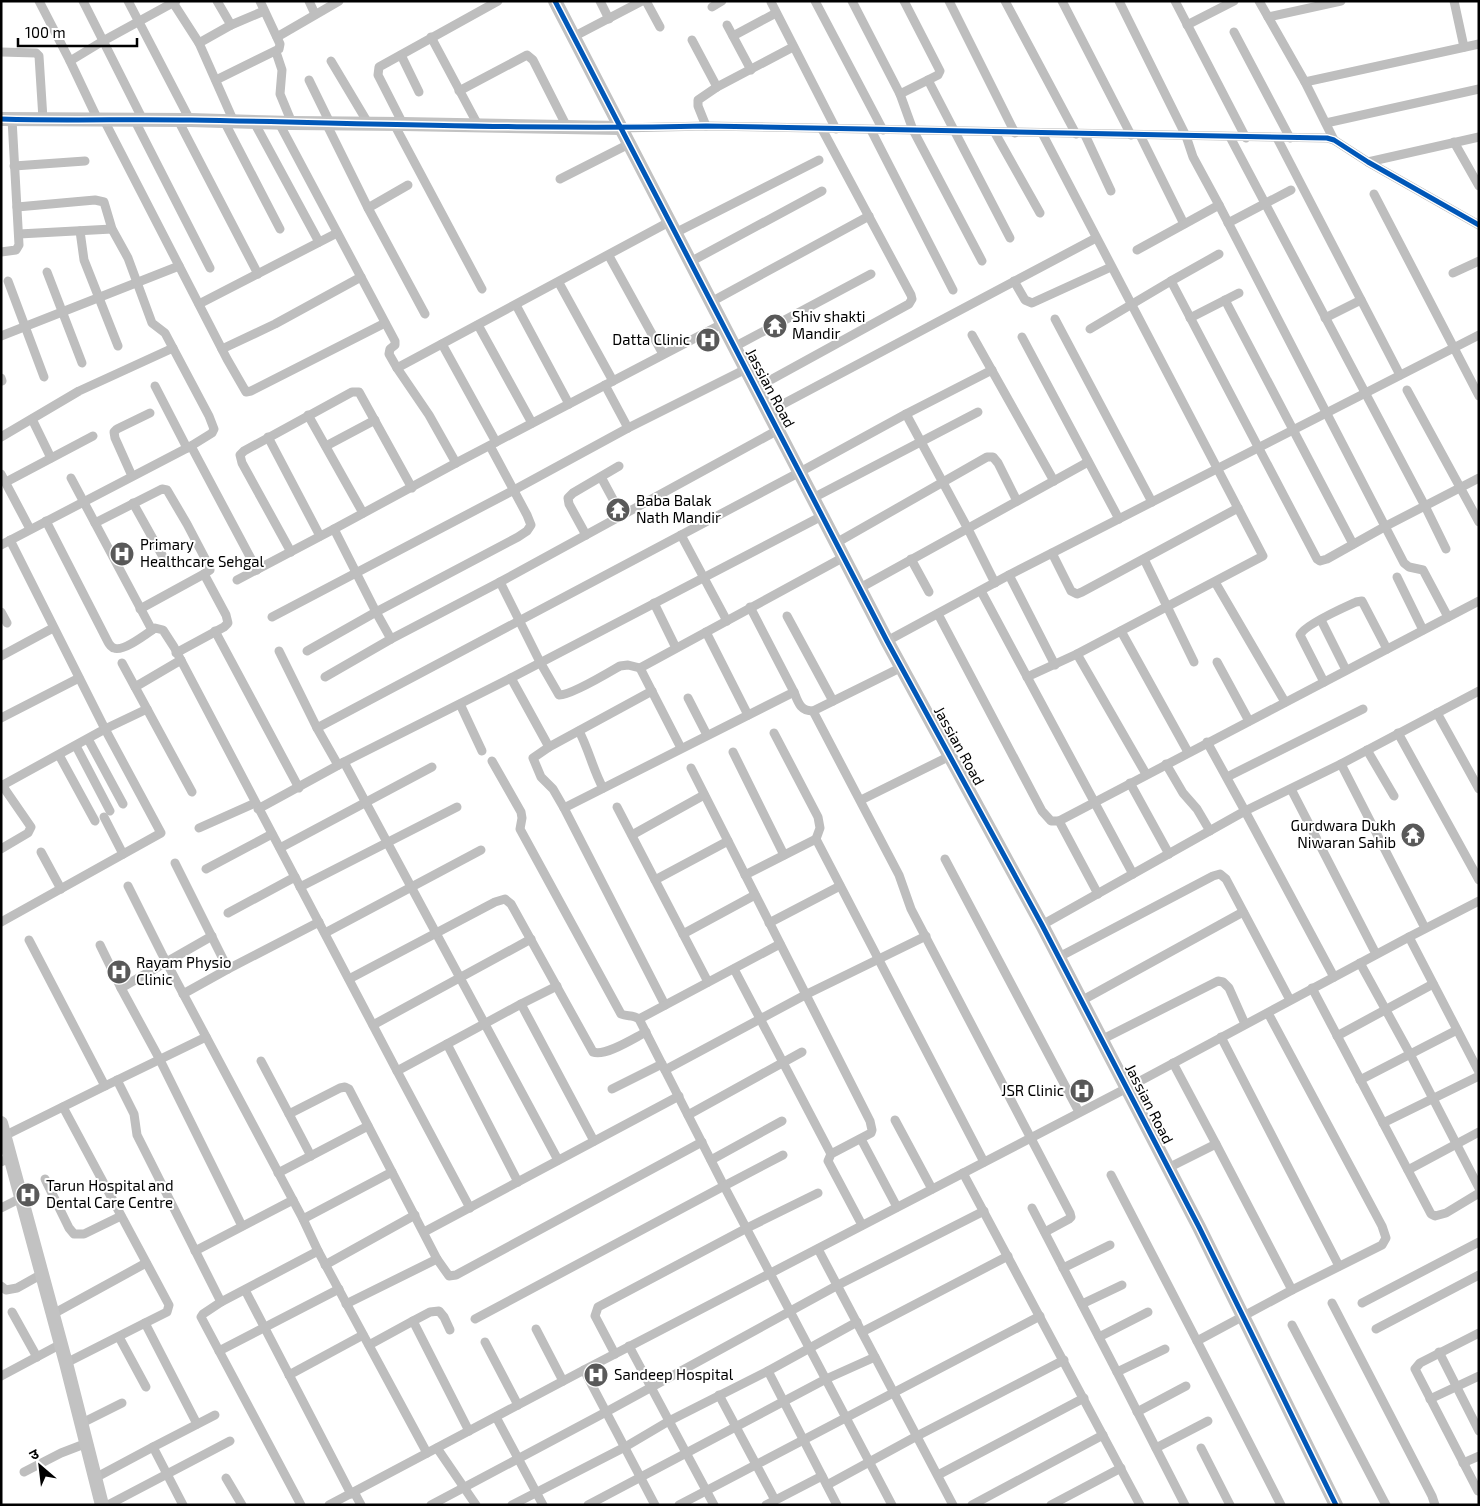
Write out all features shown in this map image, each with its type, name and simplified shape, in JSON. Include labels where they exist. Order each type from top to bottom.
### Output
[{"type":"street","points":[[39,1],[200,304],[242,388],[248,393],[385,323]]},
{"type":"street","points":[[83,1],[210,268]]},
{"type":"street","points":[[128,1],[258,274]]},
{"type":"street","points":[[216,1],[230,25]]},
{"type":"street","points":[[216,80],[276,52],[280,44],[260,1]]},
{"type":"street","points":[[309,1],[315,14]]},
{"type":"street","points":[[277,37],[339,1]]},
{"type":"street","points":[[482,289],[399,124],[378,72],[380,68],[431,37],[498,1]]},
{"type":"street","name":"Jassian Road","points":[[554,1],[887,640],[1059,957],[1244,1316],[1336,1505]]},
{"type":"street","points":[[600,1],[609,18]]},
{"type":"street","points":[[573,37],[642,1]]},
{"type":"street","points":[[646,1],[660,27]]},
{"type":"street","points":[[712,7],[722,1]]},
{"type":"street","points":[[815,1],[882,130]]},
{"type":"street","points":[[852,1],[900,94],[914,130],[982,261]]},
{"type":"street","points":[[900,94],[938,75],[940,71],[904,1]]},
{"type":"street","points":[[949,1],[1015,133]]},
{"type":"street","points":[[1005,1],[1111,190]]},
{"type":"street","points":[[1062,1],[1184,224]]},
{"type":"street","points":[[1119,1],[1186,136],[1193,158],[1404,563],[1409,567],[1423,570],[1448,617]]},
{"type":"street","points":[[1175,1],[1246,138]]},
{"type":"street","points":[[1187,25],[1234,1]]},
{"type":"street","points":[[1260,1],[1334,140]]},
{"type":"street","points":[[1268,16],[1341,1]]},
{"type":"street","points":[[1454,1],[1464,47]]},
{"type":"street","points":[[70,61],[103,40],[174,2],[199,44],[216,80],[229,121],[280,229]]},
{"type":"street","points":[[771,2],[836,129]]},
{"type":"street","points":[[199,44],[230,25],[264,11]]},
{"type":"street","points":[[733,36],[776,13]]},
{"type":"street","points":[[727,25],[751,70]]},
{"type":"street","points":[[1234,32],[1290,138]]},
{"type":"street","points":[[431,37],[478,125]]},
{"type":"street","points":[[692,40],[717,87]]},
{"type":"street","points":[[1304,82],[1479,44]]},
{"type":"street","points":[[706,126],[698,106],[698,100],[717,87],[793,47]]},
{"type":"street","points":[[1,52],[36,53],[40,56],[43,119]]},
{"type":"street","points":[[276,52],[282,70],[280,94],[286,123],[337,232],[395,341],[395,345],[389,352],[397,368],[429,415],[456,463]]},
{"type":"street","points":[[401,55],[419,92]]},
{"type":"street","points":[[459,91],[527,55],[533,60],[567,127]]},
{"type":"street","points":[[331,61],[368,123]]},
{"type":"street","points":[[309,80],[368,208],[426,314]]},
{"type":"street","points":[[928,80],[1010,238]]},
{"type":"street","points":[[1326,123],[1479,89]]},
{"type":"street","points":[[1,252],[18,249],[19,245],[14,166],[7,119],[139,119],[621,128],[706,126],[1334,140],[1368,162],[1479,225]]},
{"type":"street","points":[[254,122],[319,242]]},
{"type":"street","points":[[756,388],[911,302],[911,295],[822,129]]},
{"type":"street","points":[[871,130],[953,290]]},
{"type":"street","points":[[995,132],[1040,213]]},
{"type":"street","points":[[1027,677],[1077,654],[1263,556],[1042,134]]},
{"type":"street","points":[[1230,137],[1446,549]]},
{"type":"street","points":[[1368,162],[1479,137]]},
{"type":"street","points":[[1277,138],[1400,376]]},
{"type":"street","points":[[1454,142],[1479,186]]},
{"type":"street","points":[[560,179],[629,144]]},
{"type":"street","points":[[397,368],[609,256],[819,160]]},
{"type":"street","points":[[14,166],[85,161]]},
{"type":"street","points":[[368,208],[408,185]]},
{"type":"street","points":[[1228,223],[1291,190]]},
{"type":"street","points":[[690,262],[822,191]]},
{"type":"street","points":[[1374,194],[1479,396]]},
{"type":"street","points":[[1,922],[161,833],[105,730],[54,628],[5,542],[189,447],[214,431],[214,426],[164,330],[152,323],[128,258],[112,229],[103,200],[17,207]]},
{"type":"street","points":[[1137,250],[1219,205]]},
{"type":"street","points":[[711,302],[869,216]]},
{"type":"street","points":[[19,234],[112,229]]},
{"type":"street","points":[[80,231],[84,260],[118,346]]},
{"type":"street","points":[[200,304],[337,232]]},
{"type":"street","points":[[768,412],[1096,238]]},
{"type":"street","points":[[1090,329],[1219,254]]},
{"type":"street","points":[[609,256],[663,354]]},
{"type":"street","points":[[1453,273],[1479,261]]},
{"type":"street","points":[[1,336],[180,266]]},
{"type":"street","points":[[1014,281],[1025,300],[1032,303],[1111,267]]},
{"type":"street","points":[[47,272],[82,363]]},
{"type":"street","points":[[734,347],[871,274]]},
{"type":"street","points":[[222,349],[283,320],[361,277]]},
{"type":"street","points":[[8,280],[44,377]]},
{"type":"street","points":[[1171,281],[1317,559],[1323,561],[1479,478]]},
{"type":"street","points":[[558,283],[609,383],[628,428]]},
{"type":"street","points":[[1190,318],[1238,293]]},
{"type":"street","points":[[1225,300],[1353,544]]},
{"type":"street","points":[[1325,318],[1361,300]]},
{"type":"street","points":[[516,305],[569,404]]},
{"type":"street","points":[[1055,319],[1152,502]]},
{"type":"street","points":[[237,580],[722,324]]},
{"type":"street","points":[[478,325],[532,423]]},
{"type":"street","points":[[972,335],[1054,481]]},
{"type":"street","points":[[887,640],[1009,575],[1479,335]]},
{"type":"street","points":[[1022,337],[1119,519]]},
{"type":"street","points":[[307,651],[527,531],[531,525],[493,444],[442,344]]},
{"type":"street","points":[[1,437],[79,391],[173,348]]},
{"type":"street","points":[[272,617],[628,428],[746,369]]},
{"type":"street","points":[[318,728],[992,370]]},
{"type":"street","points":[[155,386],[258,570]]},
{"type":"street","points":[[1407,390],[1479,522]]},
{"type":"street","points":[[291,552],[240,456],[244,451],[308,415],[352,392],[359,392],[412,488]]},
{"type":"street","points":[[813,498],[978,412]]},
{"type":"street","points":[[132,476],[114,432],[116,429],[150,413]]},
{"type":"street","points":[[906,414],[995,583]]},
{"type":"street","points":[[308,415],[363,514]]},
{"type":"street","points":[[32,419],[51,458]]},
{"type":"street","points":[[326,446],[374,420]]},
{"type":"street","points":[[325,677],[391,639],[500,582],[778,430]]},
{"type":"street","points":[[30,529],[3,478],[51,458],[93,436]]},
{"type":"street","points":[[268,437],[320,536]]},
{"type":"street","points":[[836,543],[990,456],[998,464],[1017,502]]},
{"type":"street","points":[[860,588],[1088,462]]},
{"type":"street","points":[[586,535],[569,504],[568,498],[573,493],[619,466]]},
{"type":"street","points":[[601,477],[622,516]]},
{"type":"street","points":[[71,478],[152,630]]},
{"type":"street","points":[[95,523],[162,489],[167,490],[209,566],[210,570],[204,574],[140,609]]},
{"type":"street","points":[[133,503],[167,564]]},
{"type":"street","points":[[1052,553],[1071,592],[1076,594],[1238,508]]},
{"type":"street","points":[[199,828],[299,788],[341,764],[822,516]]},
{"type":"street","points":[[46,521],[112,647],[119,649],[125,647],[155,628],[163,630],[470,1208]]},
{"type":"street","points":[[334,529],[391,639]]},
{"type":"street","points":[[680,535],[727,621]]},
{"type":"street","points":[[500,582],[540,662],[557,693],[562,696],[620,666],[628,665],[640,668],[844,557]]},
{"type":"street","points":[[911,559],[929,592]]},
{"type":"street","points":[[1144,559],[1194,662]]},
{"type":"street","points":[[135,688],[178,656],[227,624],[228,620],[204,574]]},
{"type":"street","points":[[1009,575],[1055,665]]},
{"type":"street","points":[[1397,577],[1423,630]]},
{"type":"street","points":[[1215,582],[1285,702]]},
{"type":"street","points":[[980,591],[1133,874]]},
{"type":"street","points":[[1324,682],[1300,635],[1304,629],[1321,620],[1356,602],[1362,601],[1387,649]]},
{"type":"street","points":[[938,614],[1042,811],[1051,821],[1059,821],[1479,601]]},
{"type":"street","points":[[654,603],[676,648]]},
{"type":"street","points":[[750,607],[803,710],[812,711],[902,667]]},
{"type":"street","points":[[1,612],[7,623]]},
{"type":"street","points":[[787,616],[833,701]]},
{"type":"street","points":[[1321,620],[1346,670]]},
{"type":"street","points":[[1,656],[54,628]]},
{"type":"street","points":[[215,631],[299,788]]},
{"type":"street","points":[[1121,631],[1188,752]]},
{"type":"street","points":[[706,632],[748,715]]},
{"type":"street","points":[[278,651],[318,728],[366,802],[558,1160]]},
{"type":"street","points":[[1077,654],[1146,774]]},
{"type":"street","points":[[1217,662],[1249,721]]},
{"type":"street","points":[[122,663],[192,792]]},
{"type":"street","points":[[640,668],[681,748]]},
{"type":"street","points":[[1,718],[79,678]]},
{"type":"street","points":[[511,678],[549,747]]},
{"type":"street","points":[[652,690],[535,755],[532,760],[541,777],[553,788],[564,808],[665,1005]]},
{"type":"street","points":[[1042,925],[1246,811],[1341,764],[1479,690]]},
{"type":"street","points":[[564,808],[794,692]]},
{"type":"street","points":[[688,698],[707,735]]},
{"type":"street","points":[[460,704],[482,751]]},
{"type":"street","points":[[1,849],[28,833],[31,827],[2,786],[147,709]]},
{"type":"street","points":[[1227,777],[1363,709]]},
{"type":"street","points":[[812,711],[900,875],[908,900],[926,936],[1070,1213],[1071,1217],[1069,1219],[1045,1232]]},
{"type":"street","points":[[1437,713],[1479,789]]},
{"type":"street","points":[[579,731],[589,750],[596,775],[603,788]]},
{"type":"street","points":[[745,875],[816,839],[820,828],[818,817],[774,733]]},
{"type":"street","points":[[1398,733],[1479,880]]},
{"type":"street","points":[[88,739],[123,804]]},
{"type":"street","points":[[1207,742],[1246,811],[1334,977]]},
{"type":"street","points":[[76,746],[123,854]]},
{"type":"street","points":[[1367,750],[1394,796]]},
{"type":"street","points":[[733,752],[784,855]]},
{"type":"street","points":[[59,755],[95,821]]},
{"type":"street","points":[[861,800],[950,756]]},
{"type":"street","points":[[492,761],[520,812],[522,818],[520,829],[621,1014],[624,1016],[633,1015],[639,1019],[724,1186],[892,1505]]},
{"type":"street","points":[[1166,764],[1179,788],[1197,809],[1210,831]]},
{"type":"street","points":[[1341,764],[1425,928]]},
{"type":"street","points":[[280,848],[432,767]]},
{"type":"street","points":[[691,768],[870,1120],[872,1130],[870,1133],[831,1154],[828,1158],[829,1165],[862,1225]]},
{"type":"street","points":[[1130,783],[1169,854]]},
{"type":"street","points":[[1291,788],[1376,954]]},
{"type":"street","points":[[632,835],[704,794]]},
{"type":"street","points":[[300,887],[457,807]]},
{"type":"street","points":[[617,807],[708,982]]},
{"type":"street","points":[[1059,821],[1098,894]]},
{"type":"street","points":[[206,869],[272,834]]},
{"type":"street","points":[[816,839],[984,1162]]},
{"type":"street","points":[[656,880],[728,841]]},
{"type":"street","points":[[325,933],[481,850]]},
{"type":"street","points":[[41,852],[61,889]]},
{"type":"street","points":[[945,859],[1079,1112]]},
{"type":"street","points":[[175,863],[228,969]]},
{"type":"street","points":[[1059,957],[1218,874],[1226,879],[1290,1000]]},
{"type":"street","points":[[228,913],[295,877]]},
{"type":"street","points":[[128,886],[166,963],[293,1200],[325,1265],[427,1453]]},
{"type":"street","points":[[769,923],[840,886]]},
{"type":"street","points":[[683,934],[755,895]]},
{"type":"street","points":[[349,979],[495,902],[505,899],[531,939],[593,1052],[596,1054],[606,1052],[646,1032]]},
{"type":"street","points":[[329,1505],[629,1346],[1127,1088],[1376,954],[1479,901]]},
{"type":"street","points":[[1081,1001],[1243,912]]},
{"type":"street","points":[[183,994],[319,922]]},
{"type":"street","points":[[121,988],[212,936]]},
{"type":"street","points":[[612,1089],[664,1067],[926,936]]},
{"type":"street","points":[[1383,1123],[1479,1074],[1409,937]]},
{"type":"street","points":[[373,1025],[531,939]]},
{"type":"street","points":[[29,940],[105,1086]]},
{"type":"street","points":[[639,1019],[780,944]]},
{"type":"street","points":[[100,945],[159,1058],[242,1226]]},
{"type":"street","points":[[1360,963],[1410,1054],[1479,1188]]},
{"type":"street","points":[[734,968],[831,1154]]},
{"type":"street","points":[[1101,1040],[1218,981],[1228,986],[1245,1024]]},
{"type":"street","points":[[1337,1036],[1433,984]]},
{"type":"street","points":[[398,1071],[556,986]]},
{"type":"street","points":[[1312,988],[1433,1216],[1446,1213],[1479,1193]]},
{"type":"street","points":[[521,1004],[594,1141]]},
{"type":"street","points":[[1197,1341],[1292,1290],[1382,1245],[1386,1238],[1268,1013]]},
{"type":"street","points":[[1360,1080],[1457,1030]]},
{"type":"street","points":[[102,1505],[82,1423],[21,1198],[6,1160],[3,1129],[63,1107],[159,1058],[206,1037]]},
{"type":"street","points":[[1221,1037],[1339,1266]]},
{"type":"street","points":[[447,1044],[518,1182]]},
{"type":"street","points":[[688,1115],[802,1052]]},
{"type":"street","points":[[261,1061],[311,1156]]},
{"type":"street","points":[[1173,1063],[1292,1290]]},
{"type":"street","points":[[117,1080],[134,1114],[137,1136],[221,1302]]},
{"type":"street","points":[[289,1114],[336,1090],[346,1087],[350,1091],[437,1259],[449,1276],[456,1275],[702,1142]]},
{"type":"street","points":[[424,1232],[678,1096]]},
{"type":"street","points":[[63,1107],[170,1305],[167,1312],[66,1363]]},
{"type":"street","points":[[895,1120],[932,1189]]},
{"type":"street","points":[[711,1160],[782,1121]]},
{"type":"street","points":[[278,1173],[368,1126]]},
{"type":"street","points":[[1408,1170],[1479,1132]]},
{"type":"street","points":[[861,1139],[897,1207]]},
{"type":"street","points":[[1168,1168],[1216,1144]]},
{"type":"street","points":[[476,1319],[783,1155]]},
{"type":"street","points":[[303,1220],[392,1172]]},
{"type":"street","points":[[964,1172],[1140,1505]]},
{"type":"street","points":[[1111,1176],[1281,1505]]},
{"type":"street","points":[[45,1179],[69,1228],[74,1234],[84,1234],[121,1216]]},
{"type":"street","points":[[615,1354],[595,1316],[598,1307],[747,1228],[818,1193]]},
{"type":"street","points":[[1,1208],[21,1198]]},
{"type":"street","points":[[195,1251],[293,1200]]},
{"type":"street","points":[[1032,1208],[1185,1505]]},
{"type":"street","points":[[431,1505],[838,1285],[984,1210]]},
{"type":"street","points":[[325,1265],[415,1215]]},
{"type":"street","points":[[1362,1303],[1479,1242]]},
{"type":"street","points":[[1063,1268],[1110,1245]]},
{"type":"street","points":[[818,1248],[953,1505]]},
{"type":"street","points":[[301,1505],[201,1317],[221,1302],[318,1251]]},
{"type":"street","points":[[862,1332],[1008,1256]]},
{"type":"street","points":[[346,1304],[437,1259]]},
{"type":"street","points":[[53,1314],[146,1263]]},
{"type":"street","points":[[1,1286],[6,1290],[17,1288],[42,1274]]},
{"type":"street","points":[[1376,1329],[1479,1275]]},
{"type":"street","points":[[1082,1304],[1122,1285]]},
{"type":"street","points":[[245,1290],[288,1374],[352,1492],[361,1505]]},
{"type":"street","points":[[219,1351],[339,1290]]},
{"type":"street","points":[[1332,1303],[1435,1505]]},
{"type":"street","points":[[368,1345],[430,1312],[439,1311],[450,1330]]},
{"type":"street","points":[[12,1312],[37,1357]]},
{"type":"street","points":[[1099,1337],[1148,1312]]},
{"type":"street","points":[[679,1505],[1040,1316]]},
{"type":"street","points":[[413,1322],[469,1431]]},
{"type":"street","points":[[512,1505],[625,1447],[669,1421],[810,1349],[857,1322]]},
{"type":"street","points":[[145,1323],[197,1424]]},
{"type":"street","points":[[1292,1325],[1386,1505]]},
{"type":"street","points":[[536,1329],[563,1381]]},
{"type":"street","points":[[1478,1491],[1416,1371],[1416,1366],[1479,1332]]},
{"type":"street","points":[[288,1374],[363,1335]]},
{"type":"street","points":[[119,1337],[146,1387]]},
{"type":"street","points":[[485,1342],[518,1405]]},
{"type":"street","points":[[1,1376],[61,1344]]},
{"type":"street","points":[[629,1346],[714,1505]]},
{"type":"street","points":[[1117,1372],[1165,1349]]},
{"type":"street","points":[[1439,1352],[1479,1431]]},
{"type":"street","points":[[588,1505],[826,1379],[876,1357]]},
{"type":"street","points":[[827,1485],[1064,1360]]},
{"type":"street","points":[[584,1370],[655,1505]]},
{"type":"street","points":[[768,1371],[837,1505]]},
{"type":"street","points":[[1430,1399],[1479,1376]]},
{"type":"street","points":[[1137,1412],[1186,1386]]},
{"type":"street","points":[[719,1395],[775,1500]]},
{"type":"street","points":[[938,1475],[1084,1398]]},
{"type":"street","points":[[82,1423],[122,1402]]},
{"type":"street","points":[[95,1478],[215,1415]]},
{"type":"street","points":[[496,1417],[543,1505]]},
{"type":"street","points":[[1156,1448],[1208,1420]]},
{"type":"street","points":[[972,1505],[1103,1435]]},
{"type":"street","points":[[108,1505],[230,1441]]},
{"type":"street","points":[[24,1472],[87,1443]]},
{"type":"street","points":[[153,1447],[183,1505]]},
{"type":"street","points":[[437,1448],[476,1505]]},
{"type":"street","points":[[1201,1448],[1230,1505]]},
{"type":"street","points":[[1463,1463],[1479,1456]]},
{"type":"street","points":[[1051,1505],[1121,1468]]},
{"type":"street","points":[[766,1505],[822,1476]]},
{"type":"street","points":[[226,1478],[242,1505]]},
{"type":"cycle path","points":[[555,1],[887,641],[1042,925],[1199,1227],[1336,1505]]},
{"type":"cycle path","points":[[1,119],[191,120],[513,127],[706,126],[1327,138],[1334,140],[1368,162],[1479,225]]},
{"type":"place","name":"Shiv shakti Mandir","points":[[775,326]]},
{"type":"place","name":"Datta Clinic","points":[[708,340]]},
{"type":"place","name":"Baba Balak Nath Mandir","points":[[618,510]]},
{"type":"place","name":"Primary Healthcare Sehgal","points":[[122,554]]},
{"type":"place","name":"Gurdwara Dukh Niwaran Sahib","points":[[1413,835]]},
{"type":"place","name":"Rayam Physio Clinic","points":[[119,972]]},
{"type":"place","name":"JSR Clinic","points":[[1082,1091]]},
{"type":"place","name":"Tarun Hospital and Dental Care Centre","points":[[28,1195]]},
{"type":"place","name":"Sandeep Hospital","points":[[596,1375]]}]
